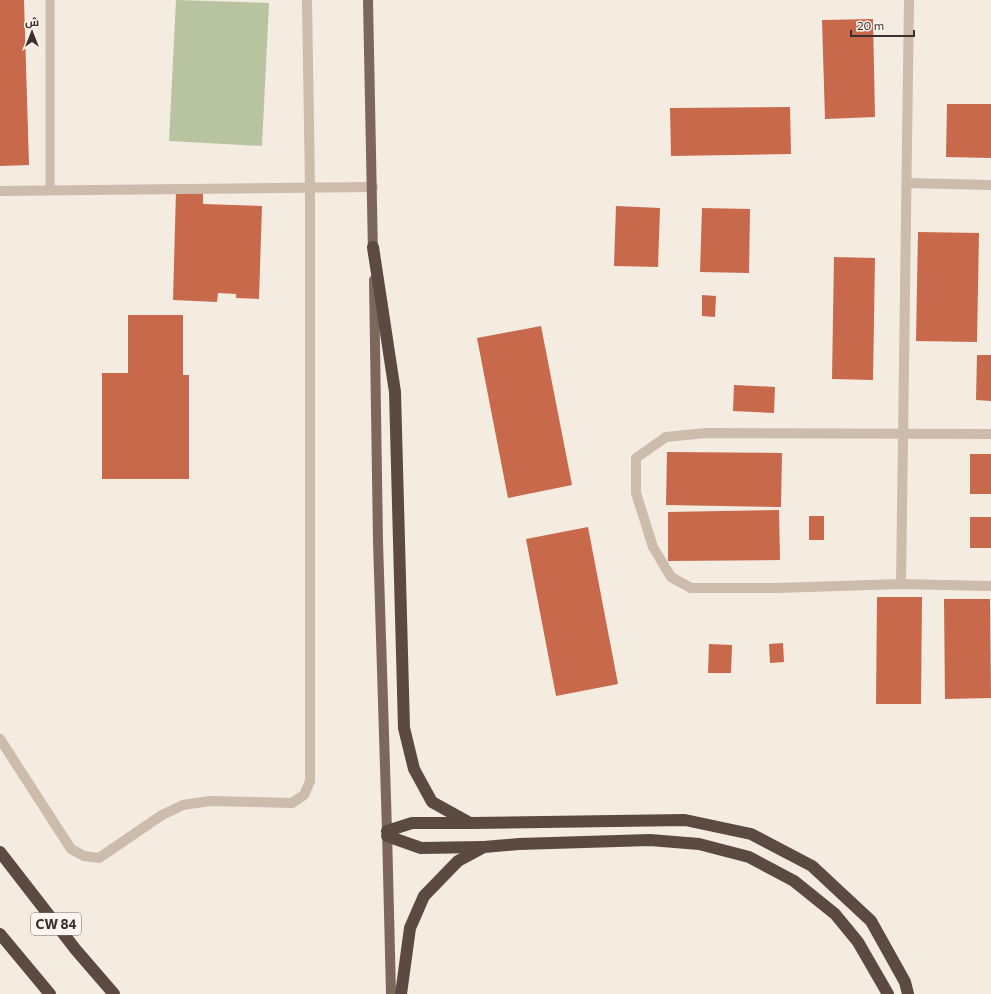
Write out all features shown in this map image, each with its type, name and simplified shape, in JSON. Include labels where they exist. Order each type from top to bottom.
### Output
[{"type":"highway","points":[[373,246],[395,392],[404,728],[414,769],[432,802],[470,823]]},
{"type":"highway","points":[[387,834],[412,823],[685,820],[751,834],[812,866],[871,921],[905,982],[908,994]]},
{"type":"highway","points":[[387,834],[421,848],[484,847],[519,844],[650,840],[699,844],[749,857],[794,881],[835,914],[858,942],[888,994]]},
{"type":"highway","points":[[401,994],[410,928],[424,896],[458,861],[484,847]]},
{"type":"highway","name":"CW 84","points":[[0,852],[76,950],[114,994]]},
{"type":"highway","points":[[0,934],[50,994]]},
{"type":"main road","points":[[368,0],[373,187],[378,541],[391,994]]},
{"type":"street","points":[[0,739],[71,849],[84,856],[99,858],[162,815],[183,805],[210,800],[292,803],[304,795],[310,781],[310,188],[307,0]]},
{"type":"street","points":[[901,584],[910,0]]},
{"type":"street","points":[[907,183],[991,185]]},
{"type":"street","points":[[0,191],[373,187]]},
{"type":"street","points":[[991,434],[706,433],[666,437],[636,458],[636,493],[653,547],[671,577],[691,588],[777,588],[901,584],[991,586]]},
{"type":"lane","points":[[50,0],[50,190]]},
{"type":"green space","points":[[176,0],[269,3],[262,146],[169,141]]},
{"type":"building","points":[[0,0],[24,0],[29,165],[0,166]]},
{"type":"building","points":[[873,19],[875,117],[825,119],[822,20]]},
{"type":"building","points":[[947,104],[991,104],[991,158],[946,157]]},
{"type":"building","points":[[790,107],[791,154],[671,156],[670,108]]},
{"type":"building","points":[[176,191],[203,192],[203,204],[262,206],[259,299],[236,298],[236,294],[218,293],[217,302],[173,300]]},
{"type":"building","points":[[616,206],[660,208],[658,267],[614,266]]},
{"type":"building","points":[[702,208],[750,209],[749,273],[700,272]]},
{"type":"building","points":[[918,232],[979,233],[977,342],[916,341]]},
{"type":"building","points":[[834,257],[875,258],[873,380],[832,379]]},
{"type":"building","points":[[702,295],[716,296],[715,317],[702,316]]},
{"type":"building","points":[[128,315],[183,315],[183,375],[189,375],[189,479],[102,479],[102,373],[128,373]]},
{"type":"building","points":[[541,326],[572,485],[508,498],[477,338]]},
{"type":"building","points":[[977,355],[991,355],[991,401],[976,400]]},
{"type":"building","points":[[734,385],[775,387],[774,413],[733,411]]},
{"type":"building","points":[[667,452],[782,453],[781,507],[666,505]]},
{"type":"building","points":[[970,454],[991,454],[991,494],[970,494]]},
{"type":"building","points":[[779,510],[780,560],[668,561],[668,512]]},
{"type":"building","points":[[809,516],[824,516],[824,540],[809,540]]},
{"type":"building","points":[[970,517],[991,517],[991,548],[970,548]]},
{"type":"building","points":[[588,527],[618,684],[556,696],[526,539]]},
{"type":"building","points":[[877,597],[922,597],[921,704],[876,704]]},
{"type":"building","points":[[944,599],[990,599],[991,698],[945,699]]},
{"type":"building","points":[[783,643],[784,662],[770,663],[769,644]]},
{"type":"building","points":[[709,644],[732,645],[731,673],[708,673]]}]
